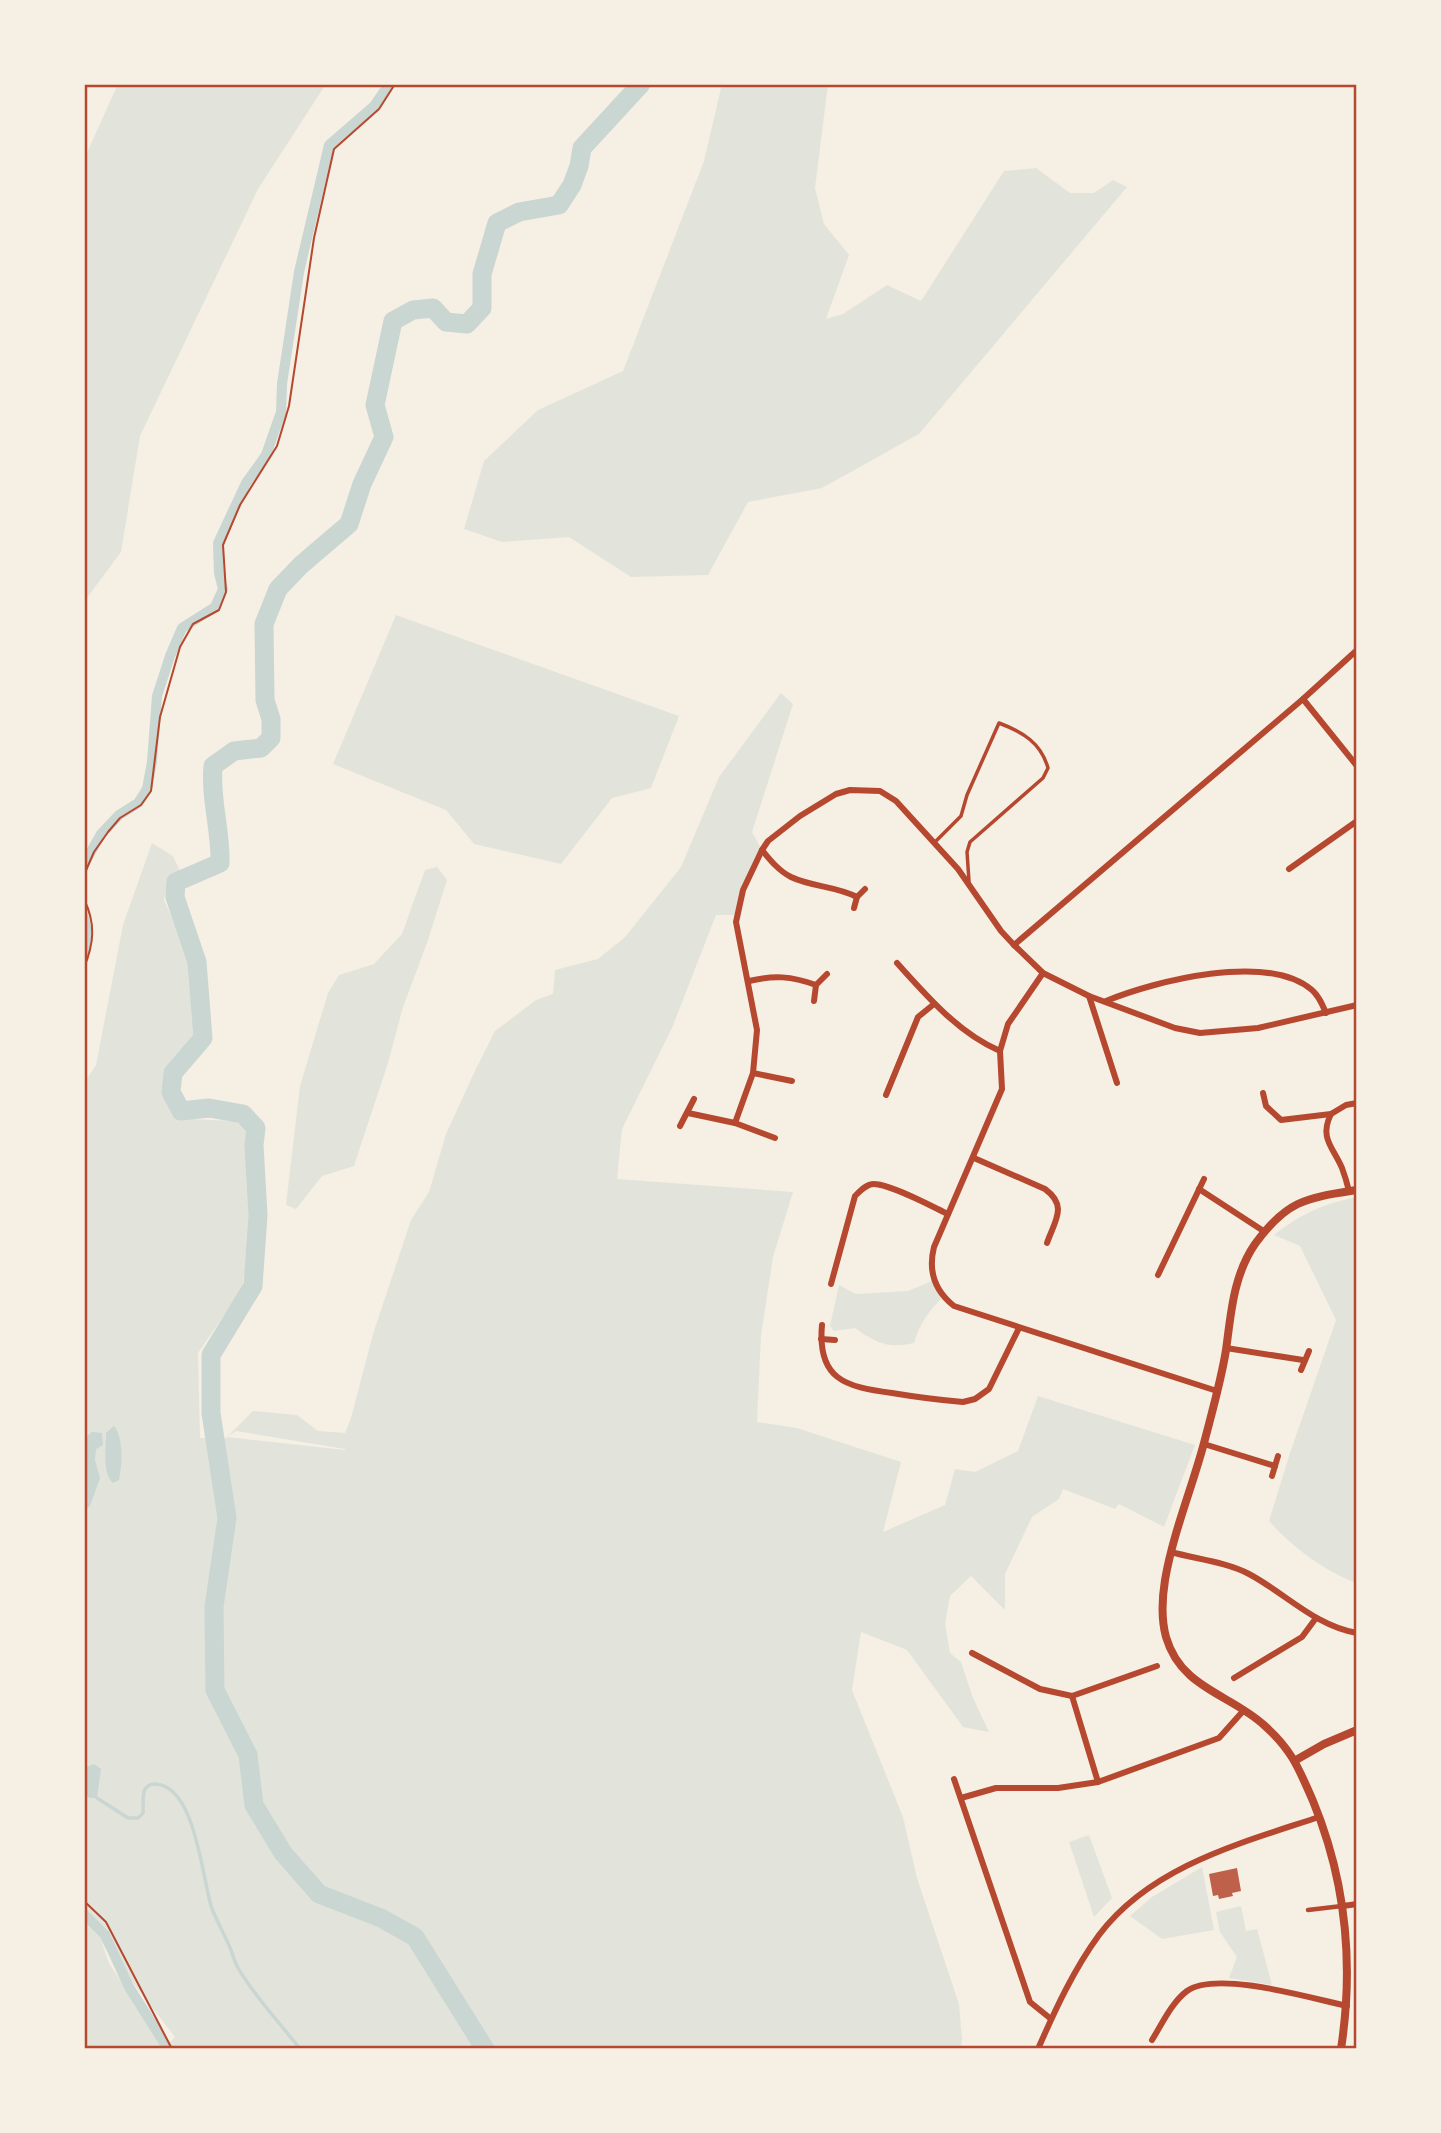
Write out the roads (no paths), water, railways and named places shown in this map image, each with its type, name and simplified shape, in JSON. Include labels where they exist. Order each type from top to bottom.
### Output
[{"type":"street","points":[[1014,945],[1355,655]]},
{"type":"street","points":[[1303,699],[1357,766]]},
{"type":"street","points":[[735,1123],[753,1073],[757,1030],[736,922],[743,890],[762,850],[779,832],[825,800],[843,792],[866,789],[880,791],[896,801],[970,884],[996,925],[1014,945],[1044,973],[1089,996],[1175,1028],[1200,1033],[1258,1028],[1357,1005]]},
{"type":"street","points":[[1289,869],[1357,821]]},
{"type":"street","points":[[762,850],[778,869],[791,877],[835,887],[858,897]]},
{"type":"street","points":[[854,908],[865,889]]},
{"type":"street","points":[[897,963],[934,1004],[967,1032],[1000,1051]]},
{"type":"street","points":[[1044,973],[1008,1024],[1000,1051],[1002,1089],[931,1259],[934,1282],[939,1292],[954,1306],[1217,1391]]},
{"type":"street","points":[[1106,1001],[1158,983],[1185,977],[1216,973],[1256,973],[1285,976],[1302,984],[1320,999],[1326,1013]]},
{"type":"street","points":[[814,1001],[816,985],[827,974]]},
{"type":"street","points":[[749,981],[787,976],[816,985]]},
{"type":"street","points":[[1089,996],[1117,1083]]},
{"type":"street","points":[[886,1095],[918,1017],[934,1004]]},
{"type":"street","points":[[753,1073],[792,1082]]},
{"type":"street","points":[[1263,1093],[1266,1106],[1281,1120],[1331,1114],[1346,1105],[1357,1103]]},
{"type":"street","points":[[680,1126],[694,1099]]},
{"type":"street","points":[[688,1113],[735,1123],[775,1138]]},
{"type":"street","points":[[1331,1114],[1325,1126],[1328,1143],[1353,1190],[1299,1201],[1283,1212],[1254,1245],[1237,1281],[1217,1391],[1171,1552],[1163,1607],[1165,1635],[1172,1655],[1184,1671],[1202,1685],[1264,1724],[1296,1760],[1319,1817],[1336,1868],[1343,1906],[1347,2006],[1341,2049]]},
{"type":"street","points":[[974,1158],[1045,1189],[1054,1196],[1059,1210],[1047,1243]]},
{"type":"street","points":[[1158,1275],[1204,1179]]},
{"type":"street","points":[[831,1284],[855,1196],[866,1186],[873,1184],[887,1187],[948,1214]]},
{"type":"street","points":[[1199,1189],[1265,1232]]},
{"type":"street","points":[[822,1325],[825,1364],[835,1376],[850,1386],[861,1390],[963,1402],[975,1399],[989,1389],[1018,1328]]},
{"type":"street","points":[[821,1339],[835,1340]]},
{"type":"street","points":[[1226,1348],[1303,1360]]},
{"type":"street","points":[[1301,1370],[1308,1351]]},
{"type":"street","points":[[1204,1444],[1275,1466]]},
{"type":"street","points":[[1272,1476],[1278,1456]]},
{"type":"street","points":[[1171,1552],[1248,1573],[1316,1618],[1357,1633]]},
{"type":"street","points":[[1234,1678],[1302,1637],[1316,1618]]},
{"type":"street","points":[[972,1653],[1040,1689],[1072,1696],[1157,1666]]},
{"type":"street","points":[[1072,1696],[1098,1782]]},
{"type":"street","points":[[961,1798],[996,1788],[1058,1788],[1098,1782],[1219,1738],[1244,1710]]},
{"type":"street","points":[[1296,1760],[1357,1730]]},
{"type":"street","points":[[954,1779],[1030,2002],[1051,2019]]},
{"type":"street","points":[[1038,2049],[1051,2019],[1100,1935],[1142,1894],[1173,1872],[1319,1817]]},
{"type":"street","points":[[1308,1910],[1357,1904]]},
{"type":"street","points":[[1152,2040],[1178,2000],[1187,1991],[1209,1982],[1247,1986],[1347,2006]]},
{"type":"lane","points":[[934,844],[961,816],[967,795],[999,723],[1037,744],[1044,754],[1048,768],[1043,778],[970,842],[967,852],[970,884]]},
{"type":"waterway","points":[[84,864],[101,834],[119,815],[138,803],[147,789],[157,696],[170,656],[182,628],[215,607],[223,589],[219,573],[218,543],[246,483],[266,455],[281,412],[282,384],[299,272],[329,145],[374,106],[389,84]]},
{"type":"waterway","points":[[485,2049],[415,1937],[381,1918],[319,1894],[283,1853],[254,1805],[248,1755],[215,1690],[214,1607],[227,1518],[211,1413],[211,1355],[253,1286],[258,1215],[254,1145],[256,1128],[243,1114],[209,1108],[181,1111],[171,1092],[173,1073],[203,1038],[197,962],[175,897],[176,882],[220,863],[213,766],[234,751],[261,748],[271,738],[271,719],[265,700],[264,624],[278,589],[301,565],[349,524],[362,484],[384,437],[375,405],[393,321],[413,310],[433,308],[446,322],[467,324],[482,308],[482,274],[497,223],[519,212],[559,205],[572,185],[582,148],[641,84]]},
{"type":"waterway","points":[[84,918],[88,938],[84,954]]},
{"type":"waterway","points":[[97,1798],[128,1818],[138,1818],[143,1813],[145,1790],[151,1785],[169,1789],[180,1801],[195,1836],[212,1909],[237,1965],[260,2000],[300,2049]]},
{"type":"waterway","points":[[84,1914],[105,1935],[129,1987],[168,2049]]}]
